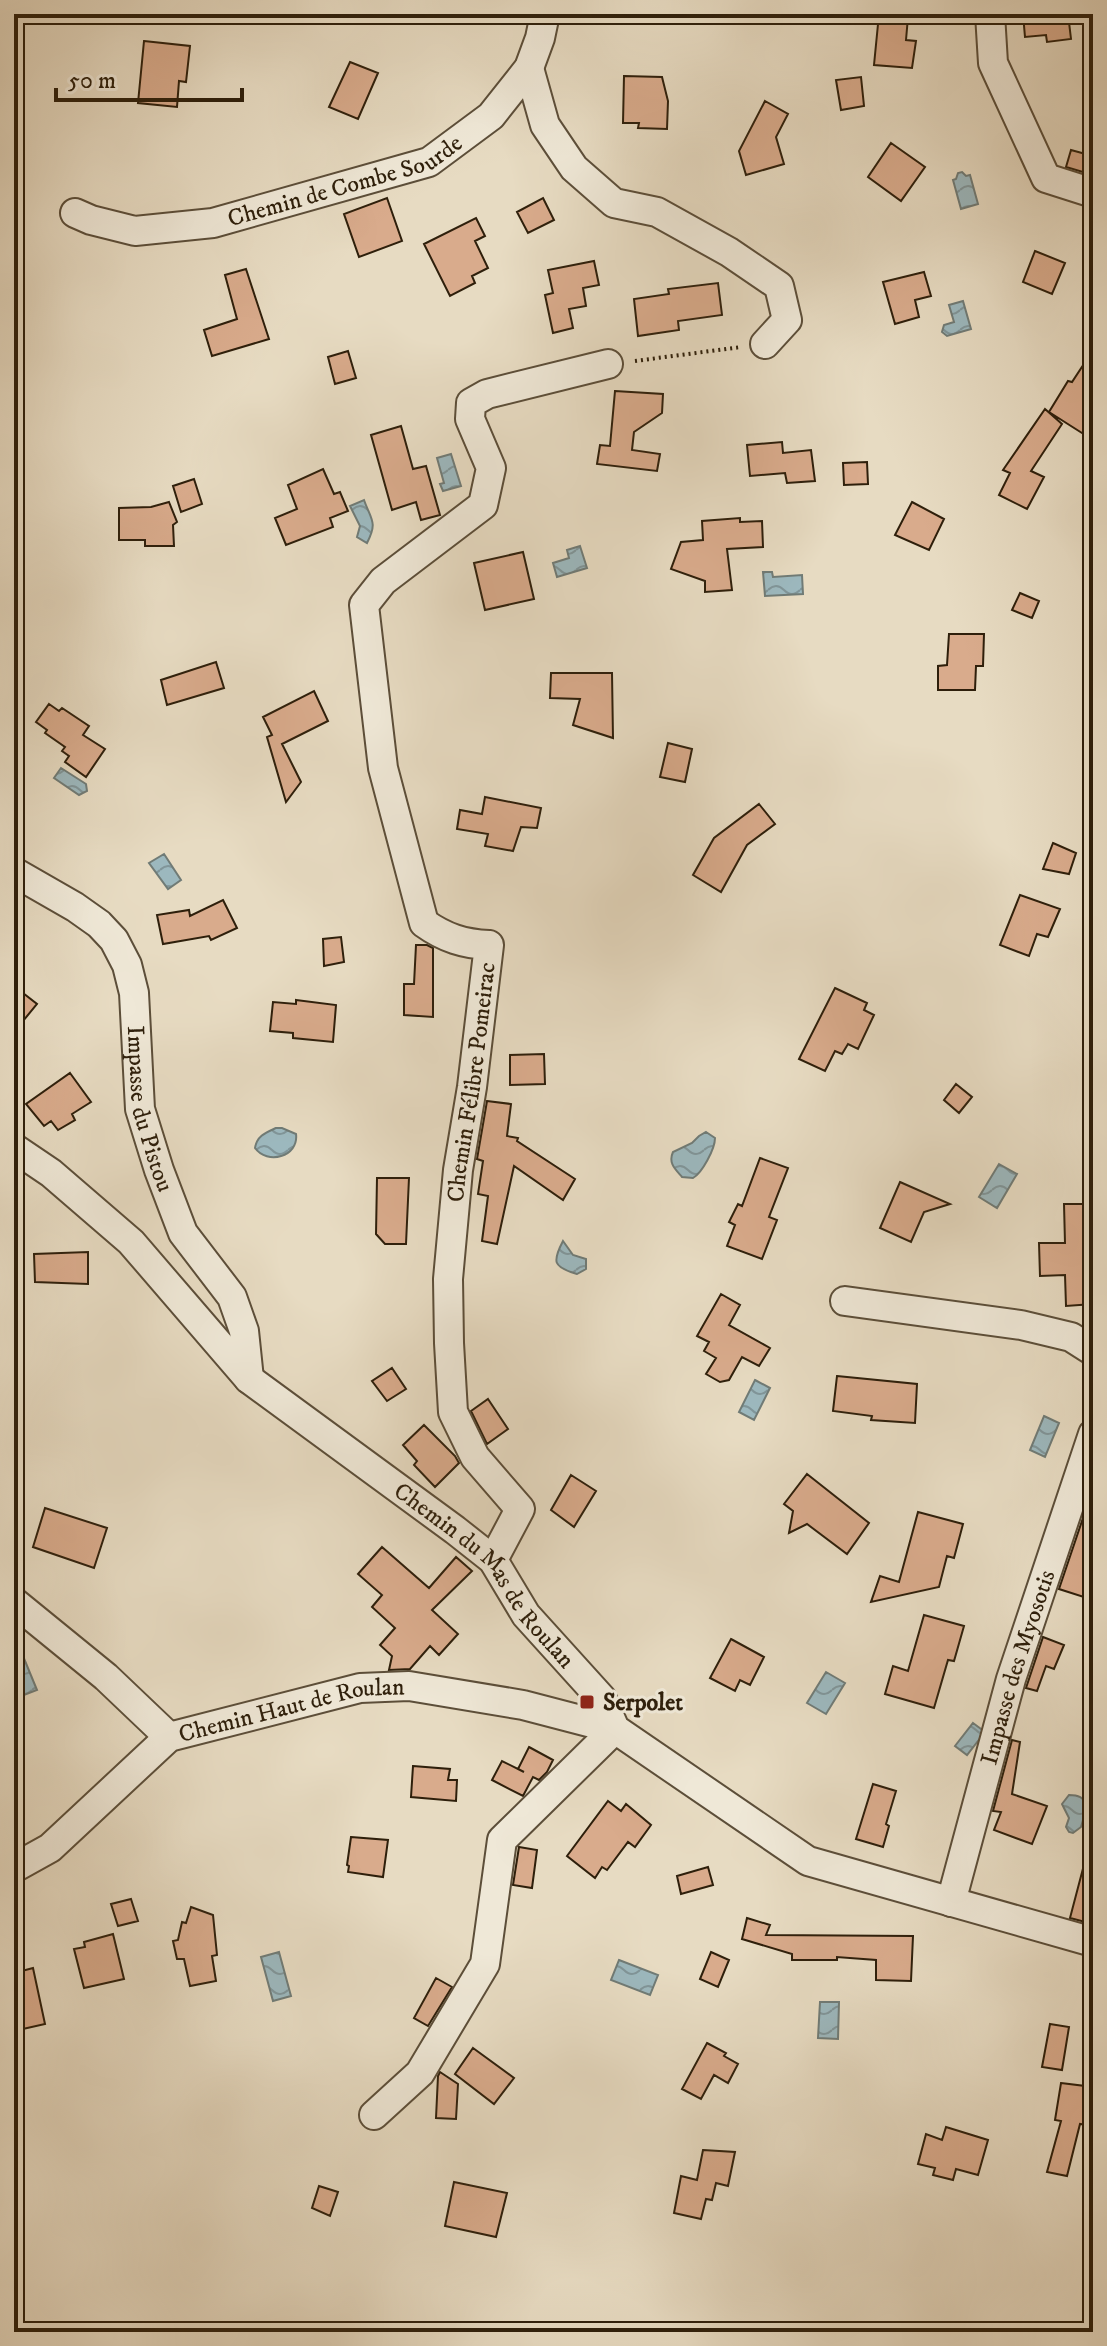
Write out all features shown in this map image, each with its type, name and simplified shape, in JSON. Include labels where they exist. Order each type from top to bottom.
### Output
[{"type":"street","name":"Chemin de Combe Sourde","points":[[75,213],[135,231],[213,223],[429,162],[491,116],[529,68],[545,14]]},
{"type":"street","points":[[990,14],[993,63],[1046,178],[1093,193]]},
{"type":"street","points":[[529,68],[545,125],[574,168],[614,203],[657,212],[729,252],[779,286],[787,320],[765,344]]},
{"type":"street","name":"Chemin Félibre Pomeirac","points":[[493,1560],[520,1509],[475,1457],[453,1412],[448,1279],[458,1170],[472,1087],[489,945],[470,944],[443,936],[424,923],[383,768],[364,605],[383,581],[483,505],[491,468],[470,419],[471,403],[487,394],[608,364]]},
{"type":"street","name":"Impasse du Pistou","points":[[14,872],[99,924],[114,940],[127,965],[134,993],[140,1109],[183,1233],[232,1297],[244,1331],[249,1379]]},
{"type":"street","name":"Chemin du Mas de Roulan","points":[[14,1148],[51,1173],[131,1242],[249,1379],[493,1560],[526,1615],[602,1699],[615,1729],[808,1861],[1093,1942]]},
{"type":"street","points":[[845,1301],[1021,1325],[1071,1337],[1093,1351]]},
{"type":"street","name":"Impasse des Myosotis","points":[[951,1902],[1011,1679],[1093,1434]]},
{"type":"street","points":[[14,1602],[106,1677],[169,1737]]},
{"type":"street","name":"Chemin Haut de Roulan","points":[[14,1868],[50,1848],[169,1737],[360,1688],[409,1686],[523,1705],[615,1729]]},
{"type":"street","points":[[374,2115],[420,2073],[485,1964],[502,1840],[615,1729]]},
{"type":"path","points":[[608,364],[765,344]]},
{"type":"water","points":[[962,172],[970,175],[978,204],[961,209],[953,180]]},
{"type":"water","points":[[963,301],[971,329],[947,336],[942,332],[944,325],[954,322],[949,305]]},
{"type":"water","points":[[451,454],[461,486],[443,491],[440,484],[444,483],[437,458]]},
{"type":"water","points":[[364,500],[373,525],[367,543],[357,537],[360,526],[350,506]]},
{"type":"water","points":[[580,546],[587,568],[557,577],[553,563],[569,558],[567,550]]},
{"type":"water","points":[[763,572],[772,572],[773,577],[802,575],[803,594],[765,596]]},
{"type":"water","points":[[61,768],[86,784],[87,791],[79,795],[54,778]]},
{"type":"water","points":[[164,854],[181,880],[168,889],[149,863]]},
{"type":"water","points":[[276,1128],[296,1134],[293,1148],[281,1156],[260,1153],[255,1148],[258,1141]]},
{"type":"water","points":[[706,1132],[715,1138],[707,1160],[693,1178],[682,1177],[672,1163],[673,1152]]},
{"type":"water","points":[[999,1164],[1017,1174],[997,1208],[979,1197]]},
{"type":"water","points":[[563,1241],[573,1255],[586,1259],[586,1269],[577,1274],[559,1266],[556,1259]]},
{"type":"water","points":[[755,1380],[770,1388],[754,1420],[739,1412]]},
{"type":"water","points":[[1044,1416],[1059,1423],[1045,1457],[1030,1450]]},
{"type":"water","points":[[23,1656],[37,1690],[24,1695],[14,1672],[14,1660]]},
{"type":"water","points":[[826,1672],[845,1683],[826,1714],[807,1703]]},
{"type":"water","points":[[973,1723],[985,1732],[967,1755],[955,1746]]},
{"type":"water","points":[[1069,1795],[1080,1797],[1087,1806],[1081,1827],[1073,1833],[1066,1827],[1069,1818],[1062,1804]]},
{"type":"water","points":[[279,1952],[291,1996],[273,2001],[261,1957]]},
{"type":"water","points":[[619,1960],[658,1975],[650,1995],[611,1980]]},
{"type":"water","points":[[820,2002],[839,2002],[838,2039],[818,2038]]},
{"type":"building","points":[[879,14],[908,17],[906,40],[916,41],[912,68],[874,65]]},
{"type":"building","points":[[1023,14],[1068,14],[1071,39],[1047,42],[1046,35],[1025,37]]},
{"type":"building","points":[[144,41],[190,46],[186,82],[179,81],[177,107],[138,103]]},
{"type":"building","points":[[350,62],[378,73],[358,119],[329,107]]},
{"type":"building","points":[[624,76],[662,77],[668,101],[667,129],[638,128],[639,123],[623,123]]},
{"type":"building","points":[[861,77],[864,106],[841,110],[836,80]]},
{"type":"building","points":[[765,101],[788,114],[776,137],[784,164],[746,175],[739,151]]},
{"type":"building","points":[[891,143],[925,167],[901,201],[868,177]]},
{"type":"building","points":[[1071,150],[1093,156],[1093,175],[1066,167]]},
{"type":"building","points":[[387,198],[402,241],[359,257],[344,214]]},
{"type":"building","points":[[543,198],[554,220],[528,233],[517,212]]},
{"type":"building","points":[[476,218],[485,236],[475,241],[488,268],[472,276],[475,283],[450,296],[424,244]]},
{"type":"building","points":[[1035,251],[1065,263],[1052,294],[1023,282]]},
{"type":"building","points":[[594,261],[599,285],[583,288],[586,306],[569,309],[573,328],[553,333],[545,295],[553,293],[548,270]]},
{"type":"building","points":[[246,269],[269,339],[212,356],[204,330],[237,319],[225,275]]},
{"type":"building","points":[[924,272],[931,296],[915,300],[919,317],[895,324],[883,282]]},
{"type":"building","points":[[718,283],[722,315],[678,321],[679,330],[638,336],[634,299],[669,294],[668,289]]},
{"type":"building","points":[[1093,350],[1093,440],[1049,412],[1068,381],[1072,382]]},
{"type":"building","points":[[348,351],[356,378],[335,384],[328,357]]},
{"type":"building","points":[[615,391],[663,394],[662,413],[634,432],[632,450],[660,454],[657,471],[597,464],[600,445],[610,446]]},
{"type":"building","points":[[1045,409],[1062,424],[1031,471],[1044,477],[1027,509],[999,495],[1010,473],[1003,470]]},
{"type":"building","points":[[401,426],[413,469],[426,466],[440,515],[421,520],[416,502],[392,510],[371,435]]},
{"type":"building","points":[[782,442],[783,453],[811,450],[815,481],[787,483],[785,473],[750,476],[747,445]]},
{"type":"building","points":[[867,462],[868,484],[844,485],[843,463]]},
{"type":"building","points":[[323,469],[334,494],[340,492],[348,511],[330,518],[333,527],[286,545],[275,518],[297,509],[288,485]]},
{"type":"building","points":[[194,479],[202,504],[181,512],[173,486]]},
{"type":"building","points":[[169,502],[177,522],[173,525],[174,546],[145,546],[145,540],[119,540],[119,508],[151,507]]},
{"type":"building","points":[[912,502],[944,519],[929,550],[895,535]]},
{"type":"building","points":[[740,518],[740,522],[762,521],[763,547],[727,549],[732,590],[705,592],[705,581],[671,569],[681,542],[703,540],[702,521]]},
{"type":"building","points":[[523,552],[534,599],[485,610],[474,563]]},
{"type":"building","points":[[1020,593],[1039,601],[1032,618],[1012,610]]},
{"type":"building","points":[[949,634],[984,634],[983,666],[976,666],[975,690],[938,690],[938,666],[947,665]]},
{"type":"building","points":[[216,662],[224,688],[167,705],[161,680]]},
{"type":"building","points":[[551,673],[612,673],[613,738],[573,725],[580,699],[550,698]]},
{"type":"building","points":[[314,691],[328,721],[282,744],[301,782],[286,802],[267,737],[272,735],[263,717]]},
{"type":"building","points":[[49,704],[59,711],[62,708],[89,726],[83,735],[105,749],[86,777],[65,762],[69,756],[62,751],[65,747],[45,733],[47,730],[36,722]]},
{"type":"building","points":[[668,743],[692,749],[685,782],[660,777]]},
{"type":"building","points":[[485,797],[541,808],[537,828],[521,827],[513,851],[485,846],[488,834],[457,829],[460,810],[482,814]]},
{"type":"building","points":[[759,804],[775,824],[747,845],[721,892],[693,875],[714,838]]},
{"type":"building","points":[[1053,843],[1076,853],[1069,874],[1043,869]]},
{"type":"building","points":[[1020,895],[1060,909],[1048,937],[1037,934],[1029,956],[1000,945]]},
{"type":"building","points":[[223,900],[237,928],[211,940],[209,936],[163,944],[157,915],[189,910],[190,916]]},
{"type":"building","points":[[341,937],[344,962],[324,966],[323,939]]},
{"type":"building","points":[[416,945],[433,948],[433,1017],[404,1015],[404,984],[414,984]]},
{"type":"building","points":[[14,986],[37,1004],[14,1032]]},
{"type":"building","points":[[835,988],[867,1003],[864,1010],[874,1015],[858,1049],[848,1044],[842,1054],[835,1051],[825,1071],[799,1059]]},
{"type":"building","points":[[296,1000],[336,1005],[333,1042],[293,1038],[293,1033],[270,1031],[273,1002],[296,1004]]},
{"type":"building","points":[[544,1054],[545,1084],[510,1085],[510,1055]]},
{"type":"building","points":[[70,1073],[91,1102],[72,1114],[75,1120],[58,1130],[51,1121],[44,1126],[26,1104]]},
{"type":"building","points":[[956,1084],[972,1097],[959,1113],[944,1100]]},
{"type":"building","points":[[487,1101],[511,1104],[507,1136],[518,1138],[517,1141],[575,1179],[563,1200],[514,1166],[497,1244],[482,1241],[488,1196],[478,1194],[483,1161],[477,1159]]},
{"type":"building","points":[[760,1158],[788,1168],[769,1217],[777,1220],[762,1259],[727,1246],[735,1225],[729,1222],[738,1204],[742,1206]]},
{"type":"building","points":[[377,1178],[409,1178],[406,1244],[385,1244],[376,1234]]},
{"type":"building","points":[[900,1182],[950,1204],[924,1212],[911,1242],[880,1228]]},
{"type":"building","points":[[1064,1204],[1093,1204],[1093,1304],[1066,1306],[1065,1275],[1040,1276],[1039,1243],[1065,1243]]},
{"type":"building","points":[[88,1252],[88,1284],[35,1282],[34,1254]]},
{"type":"building","points":[[721,1294],[740,1305],[729,1325],[770,1348],[759,1366],[742,1357],[729,1380],[720,1382],[706,1374],[716,1358],[704,1351],[709,1342],[697,1336]]},
{"type":"building","points":[[392,1368],[406,1389],[387,1401],[372,1381]]},
{"type":"building","points":[[837,1376],[917,1384],[915,1423],[871,1420],[872,1416],[833,1411]]},
{"type":"building","points":[[488,1399],[508,1429],[487,1444],[471,1411]]},
{"type":"building","points":[[424,1425],[459,1463],[435,1487],[414,1465],[417,1461],[403,1445]]},
{"type":"building","points":[[807,1474],[869,1523],[847,1554],[807,1524],[789,1533],[793,1511],[784,1504]]},
{"type":"building","points":[[571,1475],[596,1491],[574,1527],[551,1510]]},
{"type":"building","points":[[45,1508],[107,1528],[94,1568],[33,1547]]},
{"type":"building","points":[[918,1512],[963,1524],[954,1558],[947,1556],[939,1587],[871,1602],[880,1576],[899,1582]]},
{"type":"building","points":[[1083,1518],[1093,1522],[1093,1600],[1059,1589]]},
{"type":"building","points":[[382,1547],[429,1588],[456,1557],[472,1571],[432,1610],[458,1634],[439,1655],[430,1646],[410,1669],[389,1670],[392,1656],[380,1645],[395,1628],[372,1607],[382,1595],[358,1574]]},
{"type":"building","points":[[924,1615],[964,1626],[954,1661],[948,1660],[934,1708],[885,1694],[893,1666],[908,1671]]},
{"type":"building","points":[[1043,1637],[1064,1645],[1054,1669],[1046,1666],[1037,1691],[1026,1688]]},
{"type":"building","points":[[731,1639],[764,1657],[750,1685],[740,1680],[735,1691],[710,1678]]},
{"type":"building","points":[[1012,1740],[1020,1742],[1012,1794],[1047,1806],[1032,1844],[994,1830],[1001,1812],[993,1811]]},
{"type":"building","points":[[529,1747],[553,1760],[539,1780],[533,1777],[523,1796],[492,1780],[502,1761],[518,1769]]},
{"type":"building","points":[[413,1766],[450,1769],[448,1780],[457,1780],[456,1801],[411,1797]]},
{"type":"building","points":[[873,1784],[896,1791],[883,1847],[856,1839]]},
{"type":"building","points":[[608,1801],[621,1811],[626,1804],[651,1825],[635,1847],[628,1842],[607,1870],[602,1867],[595,1878],[567,1856]]},
{"type":"building","points":[[351,1837],[388,1840],[383,1877],[348,1872]]},
{"type":"building","points":[[519,1847],[537,1850],[532,1888],[513,1885]]},
{"type":"building","points":[[1086,1857],[1093,1858],[1093,1924],[1070,1918]]},
{"type":"building","points":[[708,1867],[713,1885],[681,1894],[677,1876]]},
{"type":"building","points":[[131,1899],[138,1921],[118,1926],[111,1904]]},
{"type":"building","points":[[191,1907],[213,1915],[217,1955],[212,1956],[216,1981],[190,1986],[184,1959],[177,1959],[173,1941],[178,1940],[182,1922],[186,1923]]},
{"type":"building","points":[[747,1918],[770,1925],[766,1935],[913,1936],[911,1981],[876,1980],[876,1960],[837,1957],[837,1960],[792,1960],[792,1954],[742,1939]]},
{"type":"building","points":[[113,1934],[124,1979],[84,1988],[74,1949],[85,1947],[84,1942]]},
{"type":"building","points":[[711,1952],[729,1960],[718,1987],[700,1979]]},
{"type":"building","points":[[33,1968],[45,2024],[14,2031],[14,1973]]},
{"type":"building","points":[[436,1978],[452,1987],[428,2026],[414,2018]]},
{"type":"building","points":[[1050,2024],[1069,2027],[1062,2070],[1042,2067]]},
{"type":"building","points":[[707,2043],[738,2064],[728,2083],[714,2075],[701,2099],[682,2089]]},
{"type":"building","points":[[473,2048],[514,2078],[494,2104],[455,2074]]},
{"type":"building","points":[[440,2072],[458,2084],[456,2119],[436,2118]]},
{"type":"building","points":[[1061,2083],[1093,2087],[1093,2126],[1080,2124],[1067,2176],[1047,2172],[1061,2121],[1055,2120]]},
{"type":"building","points":[[946,2127],[988,2140],[978,2175],[956,2169],[953,2180],[933,2175],[935,2168],[918,2164],[926,2134],[942,2140]]},
{"type":"building","points":[[703,2150],[735,2152],[728,2186],[716,2183],[712,2200],[706,2199],[701,2219],[674,2213],[681,2176],[697,2180]]},
{"type":"building","points":[[454,2182],[507,2193],[496,2237],[445,2226]]},
{"type":"building","points":[[319,2186],[338,2192],[330,2216],[312,2208]]},
{"type":"place","name":"Serpolet","points":[[587,1702]]}]
